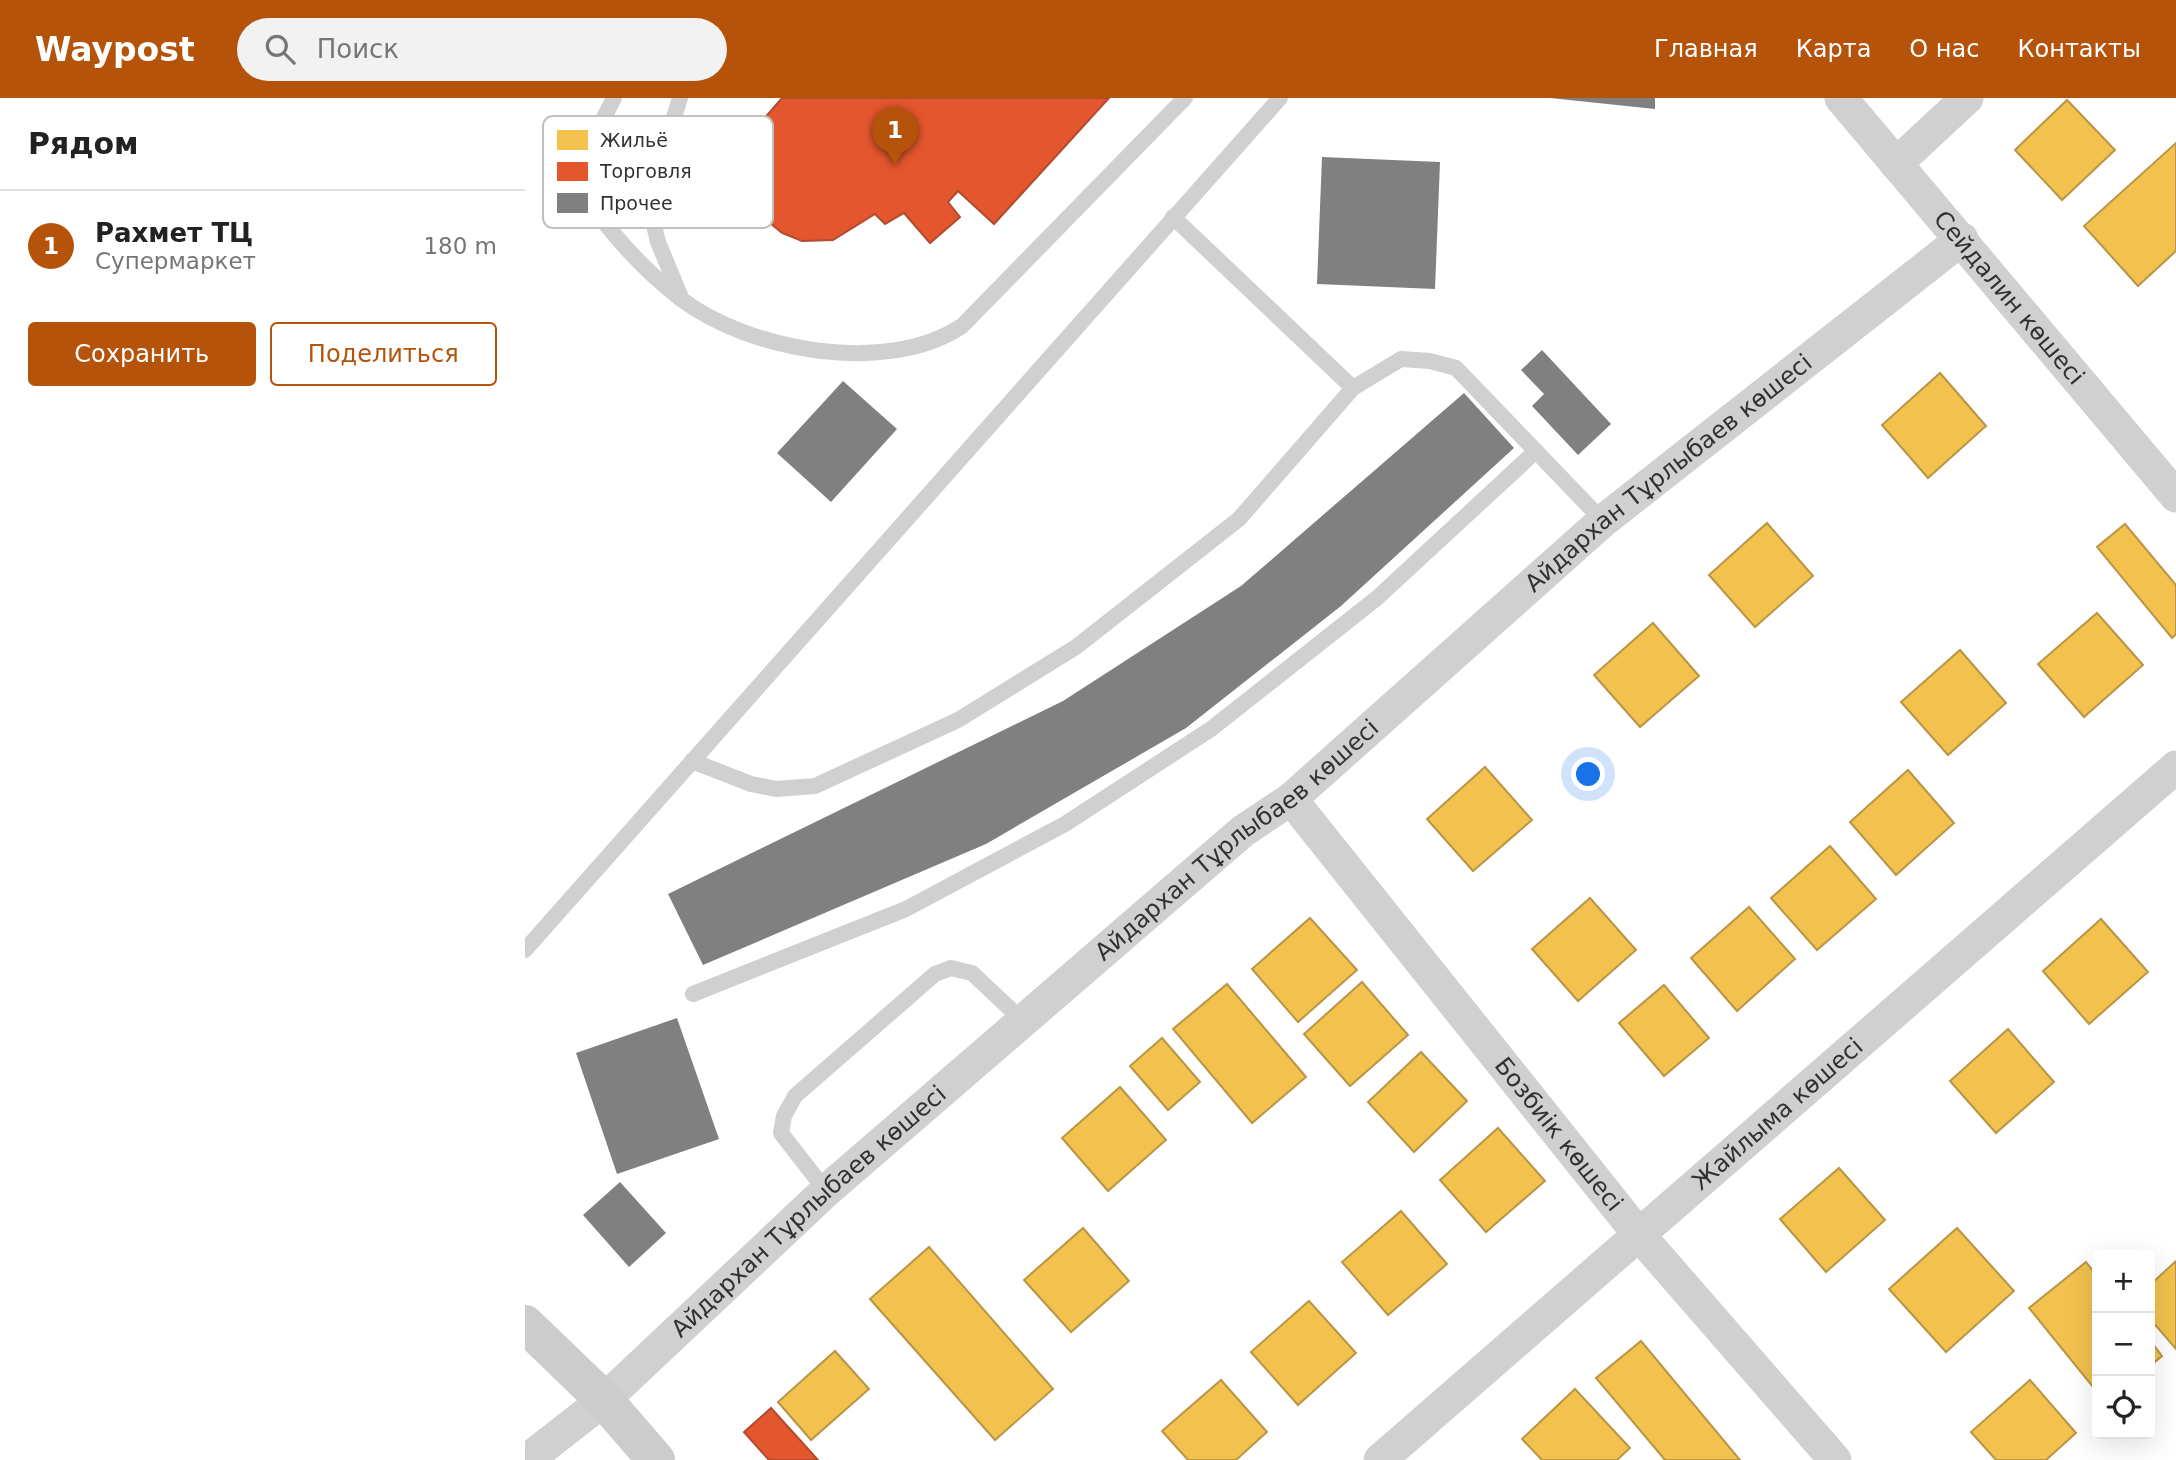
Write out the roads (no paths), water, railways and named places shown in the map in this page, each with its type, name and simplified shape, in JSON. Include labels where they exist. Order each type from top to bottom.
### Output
[{"type":"street","name":"Сейдалин көшесі","points":[[1841,98],[2176,496]]},
{"type":"street","points":[[1896,164],[1967,98]]},
{"type":"street","name":"Айдархан Тұрлыбаев көшесі","points":[[528,1454],[604,1400],[826,1191],[1243,831],[1291,799],[1603,521],[1962,239]]},
{"type":"street","name":"Жайлыма көшесі","points":[[1380,1460],[2176,767]]},
{"type":"street","name":"Бозбиік көшесі","points":[[1291,799],[1640,1236],[1835,1460]]},
{"type":"street","points":[[525,1324],[604,1400],[656,1460]]},
{"type":"lane","points":[[605,116],[614,98]]},
{"type":"lane","points":[[675,116],[681,98]]},
{"type":"lane","points":[[607,228],[613,237],[682,300],[753,338],[853,355],[923,345],[946,337],[962,326],[1185,98]]},
{"type":"lane","points":[[525,950],[1280,98]]},
{"type":"lane","points":[[1173,216],[1353,388]]},
{"type":"lane","points":[[655,228],[682,300]]},
{"type":"lane","points":[[692,761],[763,787],[776,789],[815,786],[958,720],[1076,647],[1239,519],[1353,388],[1401,359],[1430,361],[1456,368],[1603,521]]},
{"type":"lane","points":[[693,994],[906,909],[1065,824],[1211,729],[1377,598],[1536,451]]},
{"type":"lane","points":[[826,1191],[781,1133],[784,1116],[795,1096],[935,974],[951,968],[972,973],[1023,1021]]},
{"type":"place","name":"Рахмет ТЦ","points":[[895,165]]}]
